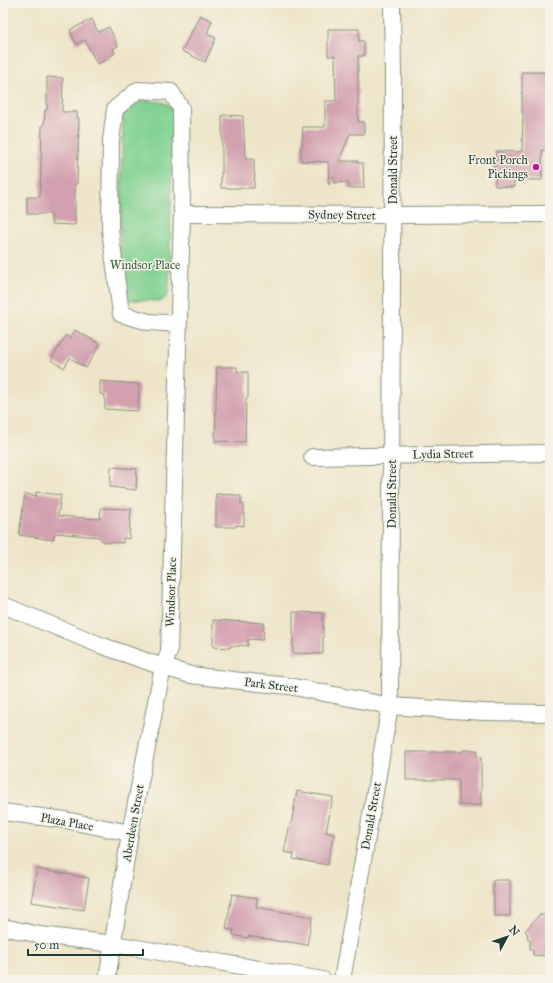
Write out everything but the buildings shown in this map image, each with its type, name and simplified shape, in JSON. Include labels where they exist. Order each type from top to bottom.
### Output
[{"type":"street","name":"Donald Street","points":[[342,980],[390,706],[392,456],[392,3]]},
{"type":"street","name":"Windsor Place","points":[[163,668],[169,652],[179,324],[182,214],[181,108],[171,92],[138,90],[115,109],[111,141],[110,229],[121,314],[149,322],[179,324]]},
{"type":"street","name":"Sydney Street","points":[[182,214],[550,214]]},
{"type":"street","name":"Lydia Street","points":[[312,456],[550,453]]},
{"type":"street","name":"Park Street","points":[[3,605],[100,645],[163,668],[191,675],[289,686],[390,706],[484,712],[550,713]]},
{"type":"street","name":"Aberdeen Street","points":[[107,980],[130,833],[163,668]]},
{"type":"street","name":"Plaza Place","points":[[3,812],[65,820],[130,833]]},
{"type":"street","points":[[3,928],[40,935],[113,944],[323,980]]},
{"type":"green space","name":"Windsor Place","points":[[136,101],[165,103],[169,106],[173,113],[169,288],[167,296],[161,301],[129,300],[124,297],[119,284],[123,110]]},
{"type":"place","name":"Front Porch Pickings","points":[[536,167]]}]
